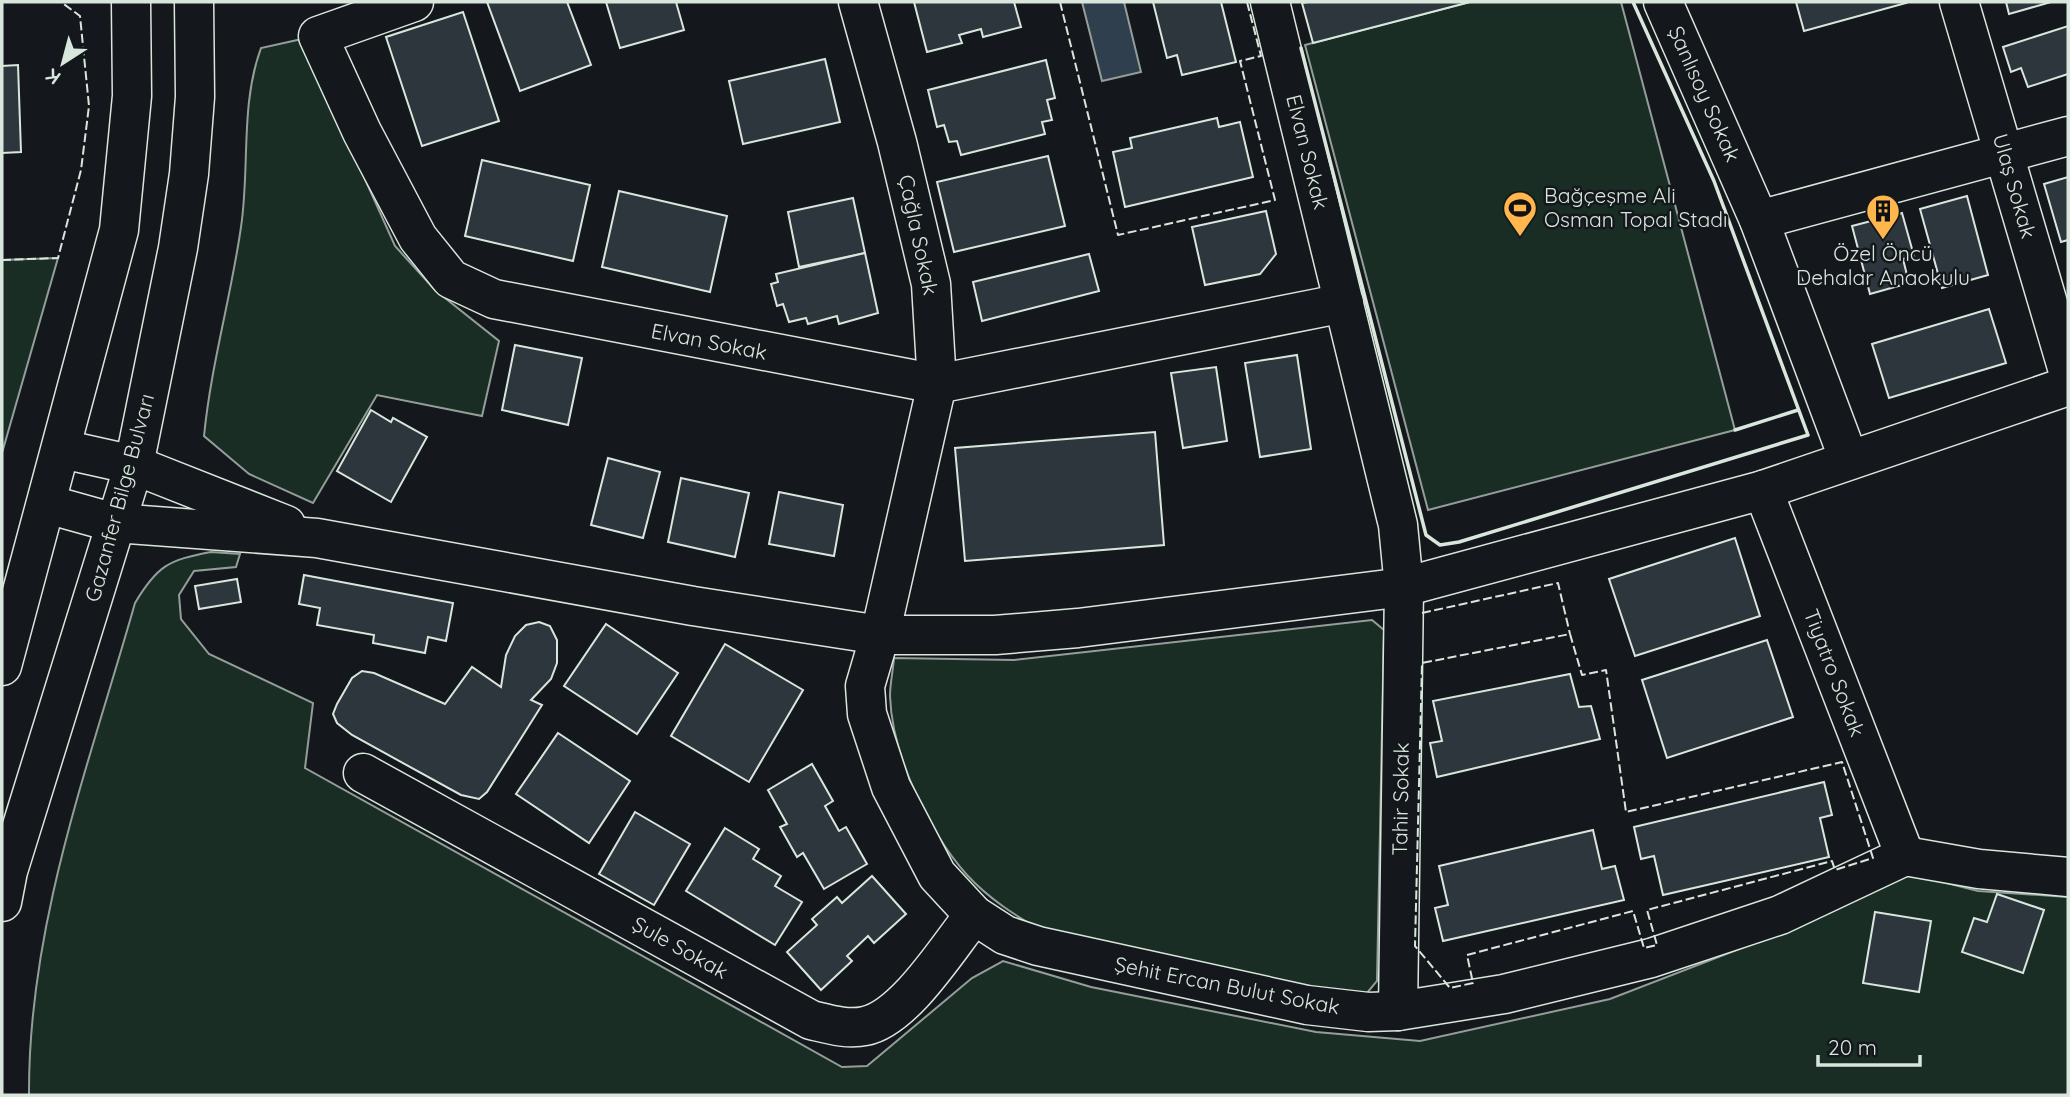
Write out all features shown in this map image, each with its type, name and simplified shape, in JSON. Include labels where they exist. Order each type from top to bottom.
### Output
[{"type":"street","points":[[2,666],[119,229],[132,96],[131,2]]},
{"type":"street","name":"Gazanfer Bilge Bulvarı","points":[[2,902],[8,871],[134,465],[178,248],[189,174],[195,97],[194,2]]},
{"type":"street","name":"Elvan Sokak","points":[[414,2],[318,36],[362,132],[418,237],[451,279],[494,299],[937,384],[1343,303]]},
{"type":"street","name":"Çağla Sokak","points":[[858,2],[897,142],[931,284],[937,384],[880,635]]},
{"type":"street","name":"Elvan Sokak","points":[[1270,2],[1398,525],[1404,587]]},
{"type":"street","name":"Şanlısoy Sokak","points":[[1662,2],[1759,220],[1849,460]]},
{"type":"street","name":"Ulaş Sokak","points":[[1959,2],[2068,371]]},
{"type":"street","points":[[1759,220],[2068,136]]},
{"type":"street","points":[[47,504],[115,523],[317,538],[693,606],[880,635],[995,635],[1078,628],[1404,587],[1763,490],[2068,386]]},
{"type":"street","points":[[62,449],[134,465],[317,538]]},
{"type":"street","name":"Tiyatro Sokak","points":[[1763,490],[1905,856]]},
{"type":"street","name":"Tahir Sokak","points":[[1398,1011],[1404,587]]},
{"type":"street","name":"Şehit Ercan Bulut Sokak","points":[[880,635],[865,686],[867,714],[875,746],[891,787],[937,875],[974,915],[1006,935],[1137,969],[1307,1005],[1368,1012],[1398,1011],[1504,994],[1651,958],[1780,915],[1905,856]]},
{"type":"street","name":"Şule Sokak","points":[[363,773],[811,1020],[837,1026],[863,1027],[883,1020],[904,1002],[974,915]]},
{"type":"street","points":[[1905,856],[1979,869],[2068,877]]},
{"type":"green space","name":"Bağçeşme Ali Osman Topal Stadı","points":[[1470,2],[1621,2],[1735,430],[1428,510],[1305,45]]},
{"type":"green space","points":[[302,39],[395,246],[435,290],[499,341],[482,416],[377,395],[313,503],[249,474],[204,436],[211,383],[241,227],[248,114],[254,70],[261,48]]},
{"type":"green space","points":[[58,258],[2,453],[2,260]]},
{"type":"green space","points":[[211,552],[240,554],[236,567],[194,571],[179,595],[181,619],[209,654],[313,703],[305,768],[842,1067],[867,1066],[972,978],[1003,961],[1091,987],[1316,1032],[1420,1041],[1610,999],[1809,922],[1903,872],[1978,891],[2068,897],[2068,1095],[29,1095],[31,1032],[50,907],[81,785],[135,603],[150,581],[165,567],[184,558]]},
{"type":"green space","points":[[1372,620],[1384,630],[1377,981],[1367,993],[1341,994],[1044,932],[984,892],[953,857],[926,815],[897,743],[890,696],[894,658],[1014,660]]},
{"type":"water","points":[[1082,2],[1124,2],[1141,72],[1102,81]]},
{"type":"building","points":[[487,2],[567,2],[591,65],[520,91]]},
{"type":"building","points":[[606,2],[676,2],[684,30],[620,48]]},
{"type":"building","points":[[914,2],[1014,2],[1021,27],[983,37],[981,29],[959,35],[962,43],[927,52]]},
{"type":"building","points":[[1153,2],[1221,2],[1236,62],[1182,75],[1177,55],[1167,58]]},
{"type":"building","points":[[1470,2],[1313,43],[1302,3]]},
{"type":"building","points":[[1796,2],[1905,2],[1906,3],[1804,31]]},
{"type":"building","points":[[2006,2],[2051,2],[2009,14]]},
{"type":"building","points":[[463,12],[499,121],[422,146],[386,37]]},
{"type":"building","points":[[2068,26],[2068,74],[2028,87],[2021,68],[2011,72],[2003,47]]},
{"type":"building","points":[[825,59],[840,122],[743,144],[729,81]]},
{"type":"building","points":[[1046,60],[1055,98],[1047,100],[1052,120],[1042,122],[1045,134],[961,155],[957,141],[949,142],[944,125],[937,127],[928,90]]},
{"type":"building","points":[[18,65],[21,152],[2,153],[2,66]]},
{"type":"building","points":[[1217,118],[1219,127],[1240,122],[1253,177],[1125,207],[1113,152],[1132,148],[1130,138]]},
{"type":"building","points":[[1048,156],[1065,226],[954,252],[937,182]]},
{"type":"building","points":[[482,160],[590,185],[573,261],[465,236]]},
{"type":"building","points":[[2068,177],[2068,240],[2061,242],[2044,184]]},
{"type":"building","points":[[619,191],[727,216],[710,292],[602,267]]},
{"type":"building","points":[[1967,196],[1988,275],[1942,288],[1920,209]]},
{"type":"building","points":[[853,198],[865,253],[799,267],[788,212]]},
{"type":"building","points":[[1266,211],[1276,254],[1260,274],[1205,285],[1192,227]]},
{"type":"building","name":"Özel Öncü Dehalar Anaokulu","points":[[1902,213],[1914,256],[1903,259],[1909,283],[1870,294],[1852,226]]},
{"type":"building","points":[[865,253],[878,313],[839,324],[837,316],[808,324],[806,318],[789,322],[783,304],[777,306],[771,284],[778,282],[776,274]]},
{"type":"building","points":[[1089,254],[1099,291],[982,321],[973,282]]},
{"type":"building","points":[[1989,309],[2006,363],[1889,398],[1872,344]]},
{"type":"building","points":[[515,345],[582,358],[568,425],[502,410]]},
{"type":"building","points":[[1297,355],[1311,449],[1260,457],[1245,363]]},
{"type":"building","points":[[1216,367],[1227,441],[1183,448],[1171,373]]},
{"type":"building","points":[[371,410],[391,422],[393,418],[427,437],[391,502],[337,471]]},
{"type":"building","points":[[1155,432],[1164,545],[965,561],[955,448]]},
{"type":"building","points":[[608,458],[660,472],[643,538],[591,525]]},
{"type":"building","points":[[681,478],[749,493],[735,557],[668,542]]},
{"type":"building","points":[[779,492],[843,505],[834,556],[769,544]]},
{"type":"building","points":[[1735,538],[1760,616],[1635,656],[1609,579]]},
{"type":"building","points":[[304,575],[453,603],[446,641],[428,637],[425,653],[373,643],[374,635],[317,625],[320,608],[299,604]]},
{"type":"building","points":[[237,579],[241,602],[199,609],[195,586]]},
{"type":"building","points":[[539,622],[550,626],[557,640],[557,663],[551,679],[531,700],[542,705],[487,792],[479,799],[461,795],[352,735],[337,723],[333,714],[337,704],[352,678],[362,671],[374,673],[445,704],[472,667],[501,687],[506,655],[515,636],[526,625]]},
{"type":"building","points":[[606,624],[678,673],[637,734],[564,686]]},
{"type":"building","points":[[1767,640],[1793,717],[1667,758],[1642,680]]},
{"type":"building","points":[[725,644],[803,690],[749,782],[671,736]]},
{"type":"building","points":[[1570,674],[1579,707],[1591,706],[1600,739],[1437,777],[1430,743],[1442,741],[1433,701]]},
{"type":"building","points":[[558,733],[630,781],[589,843],[516,794]]},
{"type":"building","points":[[812,764],[833,801],[825,806],[839,831],[846,827],[867,864],[824,889],[803,853],[797,857],[780,827],[787,824],[768,790]]},
{"type":"building","points":[[1824,782],[1832,815],[1820,818],[1829,857],[1663,895],[1654,856],[1641,859],[1634,827]]},
{"type":"building","points":[[635,812],[690,844],[654,905],[599,874]]},
{"type":"building","points":[[725,828],[759,849],[753,859],[781,876],[775,886],[802,902],[775,945],[686,891]]},
{"type":"building","points":[[1593,830],[1602,869],[1615,866],[1624,900],[1443,941],[1435,908],[1448,905],[1439,866]]},
{"type":"building","points":[[872,876],[906,914],[874,943],[868,936],[847,956],[852,961],[821,990],[787,952],[817,925],[812,919],[837,897],[842,903]]},
{"type":"building","points":[[1997,894],[2044,910],[2023,973],[1962,952],[1974,918],[1987,922]]},
{"type":"building","points":[[1875,912],[1931,921],[1919,992],[1863,983]]},
{"type":"fence","points":[[2,260],[58,258],[81,170],[89,106],[80,16],[61,2]]},
{"type":"fence","points":[[1060,2],[1118,235],[1275,200],[1240,61],[1261,56],[1247,2]]},
{"type":"fence","points":[[1422,613],[1558,583],[1570,634]]},
{"type":"fence","points":[[1570,634],[1582,675],[1606,670],[1626,812],[1842,762],[1873,858],[1835,870],[1832,861],[1647,910],[1657,945],[1644,948],[1633,911],[1467,955],[1473,983],[1450,988],[1415,946],[1422,663],[1570,634]]},
{"type":"wall","points":[[1301,48],[1426,535],[1440,545],[1459,542],[1808,435],[1714,181],[1633,2]]},
{"type":"wall","points":[[1735,430],[1798,410]]},
{"type":"place","name":"Bağçeşme Ali Osman Topal Stadı","points":[[1520,238]]},
{"type":"place","name":"Özel Öncü Dehalar Anaokulu","points":[[1883,241]]}]
